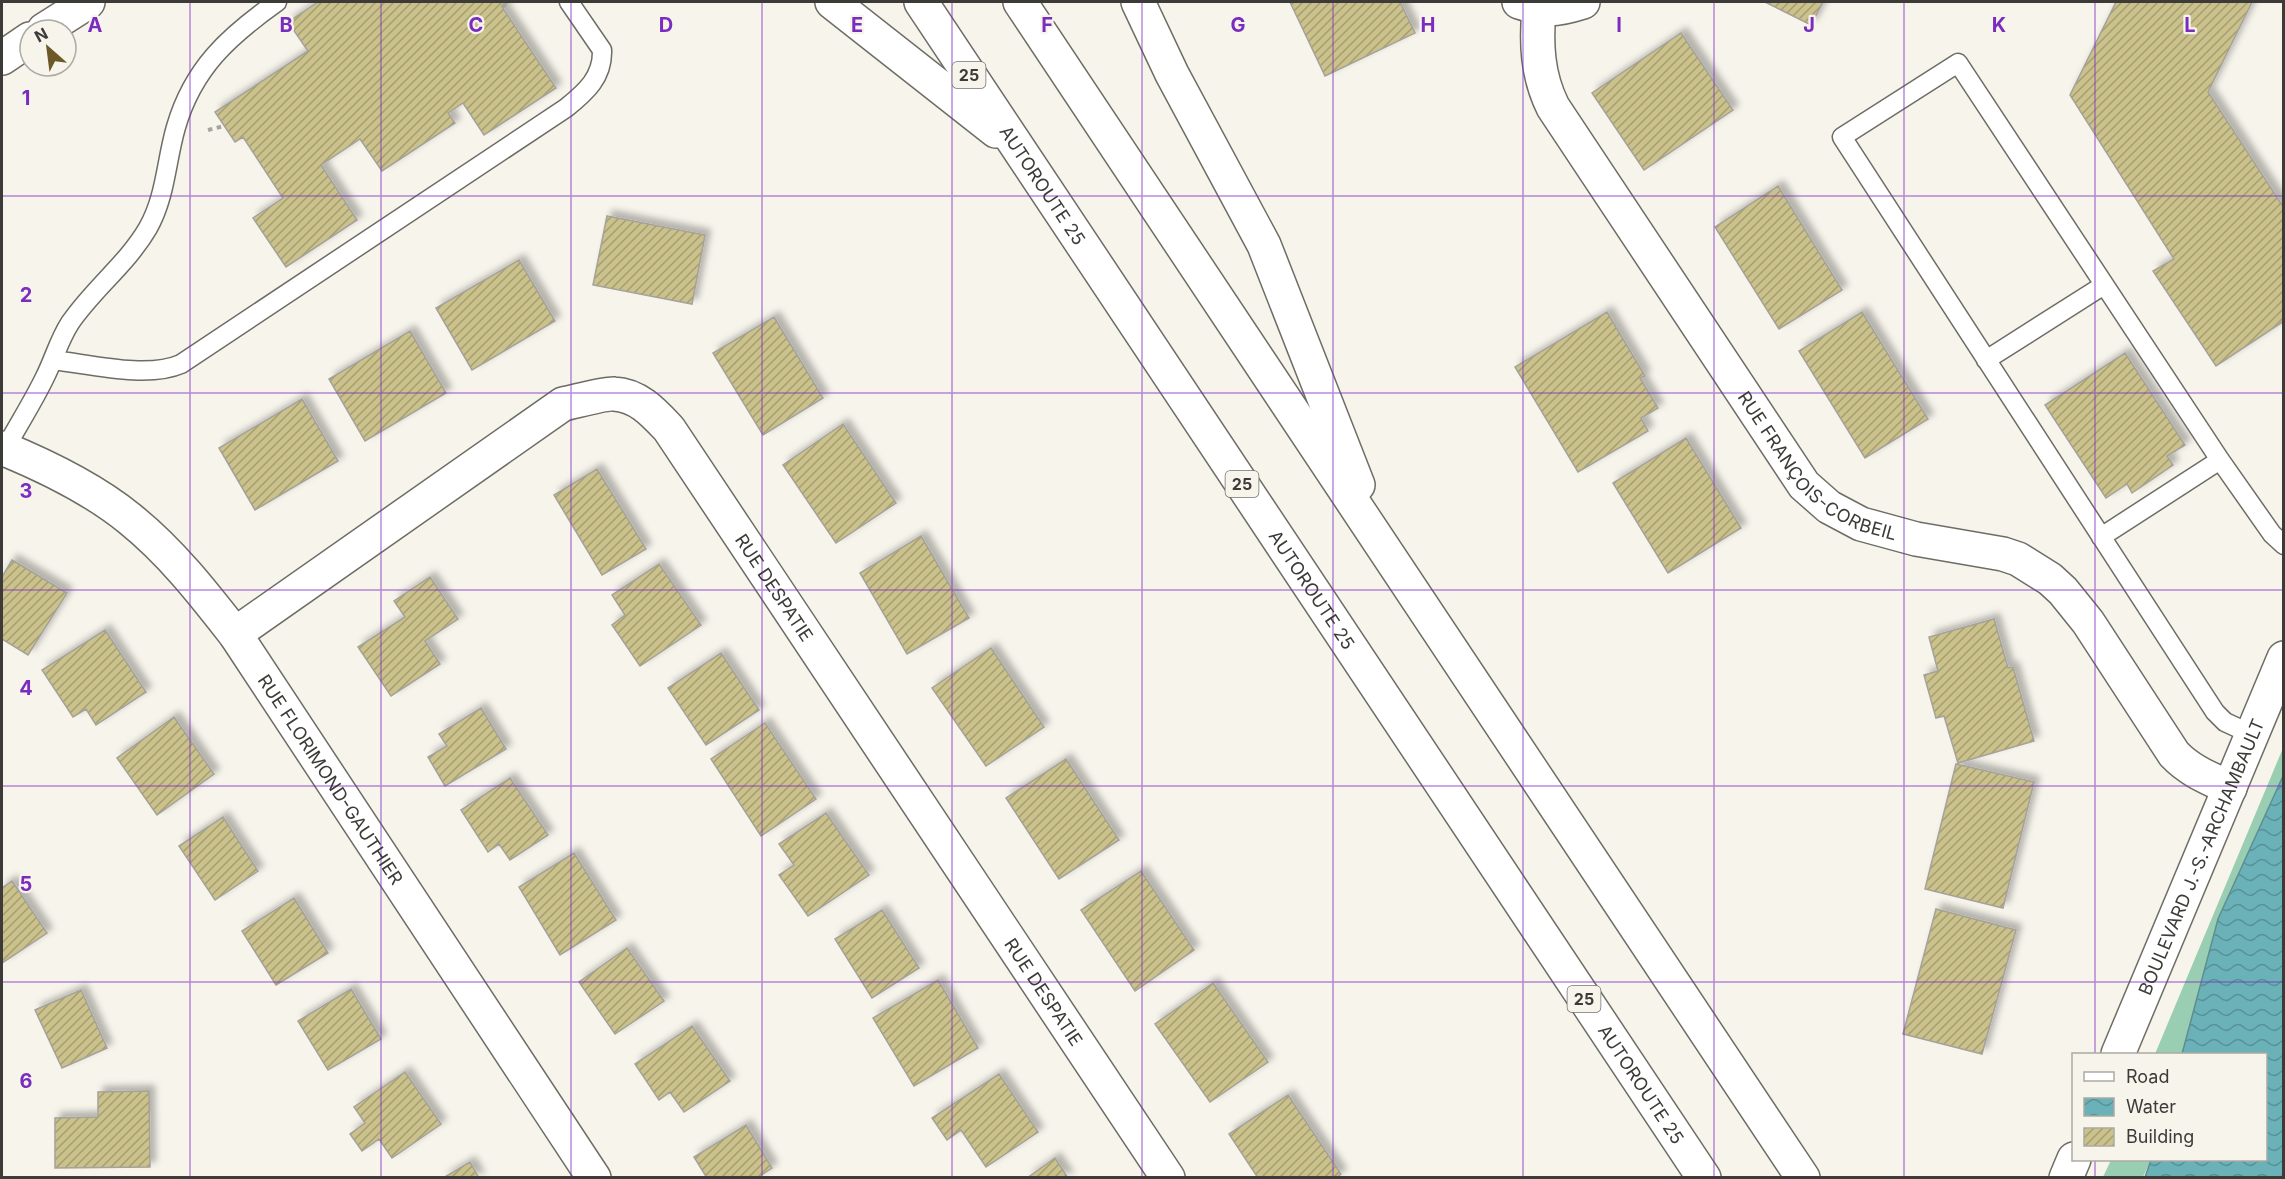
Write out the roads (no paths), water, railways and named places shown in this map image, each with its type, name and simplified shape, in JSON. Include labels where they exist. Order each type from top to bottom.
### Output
[{"type":"main road","points":[[63,18],[88,2]]},
{"type":"main road","points":[[832,2],[1018,148]]},
{"type":"main road","name":"AUTOROUTE 25","points":[[921,2],[1704,1178]]},
{"type":"main road","points":[[1020,2],[1803,1178]]},
{"type":"main road","points":[[1138,2],[1177,84],[1264,245],[1382,545]]},
{"type":"main road","name":"RUE FRANÇOIS-CORBEIL","points":[[1583,2],[1562,9],[1529,5],[1541,80],[1553,106],[1804,485],[1835,511],[1861,524],[1916,539],[2003,554],[2018,559],[2050,579],[2088,622],[2174,754],[2194,771],[2230,788]]},
{"type":"main road","points":[[2,58],[18,47]]},
{"type":"main road","name":"RUE DESPATIE","points":[[235,634],[563,404],[613,394],[633,399],[652,410],[669,429],[1168,1178]]},
{"type":"main road","name":"RUE FLORIMOND-GAUTHIER","points":[[3,449],[74,482],[130,518],[172,559],[235,634],[594,1178]]},
{"type":"main road","name":"BOULEVARD J.-S.-ARCHAMBAULT","points":[[2118,1053],[2283,658]]},
{"type":"main road","points":[[2066,1178],[2072,1161]]},
{"type":"lane","points":[[3,449],[53,360],[60,340],[70,323],[128,256],[148,228],[163,190],[176,127],[197,77],[232,36],[277,2]]},
{"type":"lane","points":[[53,360],[143,372],[160,371],[181,364],[566,108],[583,95],[593,82],[600,72],[602,60],[602,50],[569,2]]},
{"type":"lane","points":[[2251,734],[2225,722],[2215,712],[1842,137],[1958,63],[2220,460],[2272,534],[2283,545]]},
{"type":"lane","points":[[1986,360],[2104,285]]},
{"type":"lane","points":[[2101,537],[2220,460]]},
{"type":"water","points":[[2283,776],[2283,1177],[2145,1177],[2151,1161],[2267,1161],[2267,1053],[2182,1053],[2218,919]]}]
